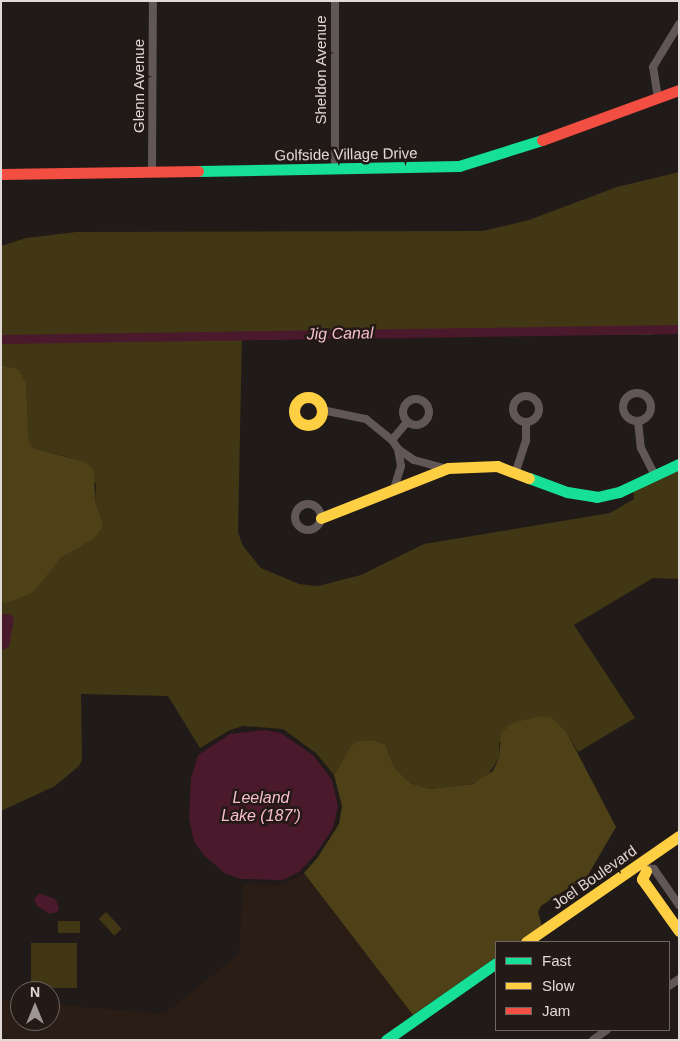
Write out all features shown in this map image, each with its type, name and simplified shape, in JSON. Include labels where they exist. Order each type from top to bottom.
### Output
[{"type":"street","name":"Glenn Avenue","points":[[152,172],[153,1]]},
{"type":"street","name":"Sheldon Avenue","points":[[335,1],[335,169]]},
{"type":"street","points":[[658,98],[653,67],[679,24]]},
{"type":"street","name":"Golfside Village Drive","points":[[1,174],[446,168],[471,164],[679,90]]},
{"type":"street","points":[[322,410],[366,420],[392,440],[398,449],[414,460],[448,468],[485,466],[516,472],[567,492],[597,497],[619,492],[679,464]]},
{"type":"street","points":[[638,421],[640,448],[655,476]]},
{"type":"street","points":[[392,440],[407,422]]},
{"type":"street","points":[[516,472],[526,441],[526,422]]},
{"type":"street","points":[[386,494],[397,485],[401,473],[398,449]]},
{"type":"street","points":[[321,518],[448,468]]},
{"type":"street","name":"Joel Boulevard","points":[[528,941],[643,867],[679,836]]},
{"type":"street","points":[[679,905],[654,869],[643,867],[642,878],[679,931]]},
{"type":"street","points":[[386,1040],[495,964]]},
{"type":"street","points":[[593,1040],[606,1031]]},
{"type":"shaded area","points":[[679,172],[679,326],[652,335],[242,333],[238,532],[243,546],[261,568],[299,584],[318,586],[361,575],[424,544],[610,513],[634,499],[633,488],[679,465],[679,579],[653,578],[574,625],[635,718],[578,752],[567,733],[499,742],[499,758],[486,778],[472,784],[430,789],[410,783],[394,767],[385,744],[372,740],[357,741],[350,747],[334,775],[316,753],[283,729],[243,726],[230,730],[200,748],[168,696],[81,694],[82,760],[79,766],[55,786],[1,811],[1,650],[9,647],[11,615],[1,614],[1,601],[5,604],[61,558],[94,539],[98,513],[95,501],[96,484],[71,458],[33,448],[29,440],[26,383],[19,369],[1,365],[1,246],[26,238],[76,232],[483,231],[529,220],[617,187]]},
{"type":"shaded area","points":[[1,365],[19,369],[26,383],[29,440],[33,448],[85,462],[94,470],[95,501],[103,526],[94,539],[61,558],[32,593],[5,604],[1,601]]},
{"type":"shaded area","points":[[541,716],[552,718],[567,733],[616,827],[588,875],[541,906],[538,912],[542,926],[520,941],[495,941],[495,958],[413,1015],[304,873],[318,857],[339,824],[342,806],[334,775],[350,747],[357,741],[372,740],[385,744],[394,767],[410,783],[430,789],[473,784],[493,771],[499,758],[501,733],[512,723]]},
{"type":"shaded area","points":[[304,873],[413,1015],[378,1040],[1,1040],[1,1000],[10,1000],[10,1031],[60,1031],[60,1005],[164,1014],[239,954],[243,884],[283,885]]},
{"type":"shaded area","points":[[106,912],[122,929],[114,936],[99,919]]},
{"type":"shaded area","points":[[58,921],[80,921],[80,933],[58,933]]},
{"type":"shaded area","points":[[31,943],[77,943],[77,988],[60,988],[60,981],[31,981]]},
{"type":"water","points":[[1,614],[11,615],[14,619],[9,647],[1,650]]},
{"type":"water","name":"Leeland Lake (187')","points":[[265,730],[281,733],[314,756],[332,780],[338,806],[333,828],[315,855],[299,872],[283,880],[241,879],[226,874],[205,856],[194,842],[189,818],[191,778],[198,755],[230,734]]},
{"type":"water","points":[[39,893],[55,899],[59,907],[57,912],[50,914],[37,906],[34,900]]},
{"type":"waterway","name":"Jig Canal","points":[[1,339],[679,329]]},
{"type":"traffic: fast","points":[[198,171],[459,166],[542,140]]},
{"type":"traffic: fast","points":[[529,478],[567,492],[597,497],[619,492],[679,464]]},
{"type":"traffic: fast","points":[[386,1040],[495,964]]},
{"type":"traffic: slow","points":[[308,397],[318,401],[322,411],[318,421],[308,425],[298,421],[294,411],[298,401],[308,397]]},
{"type":"traffic: slow","points":[[321,518],[448,468],[497,466],[529,478]]},
{"type":"traffic: slow","points":[[527,941],[679,836]]},
{"type":"traffic: slow","points":[[646,871],[642,879],[679,931]]},
{"type":"traffic: jam","points":[[542,140],[679,90]]},
{"type":"traffic: jam","points":[[1,174],[198,171]]}]
